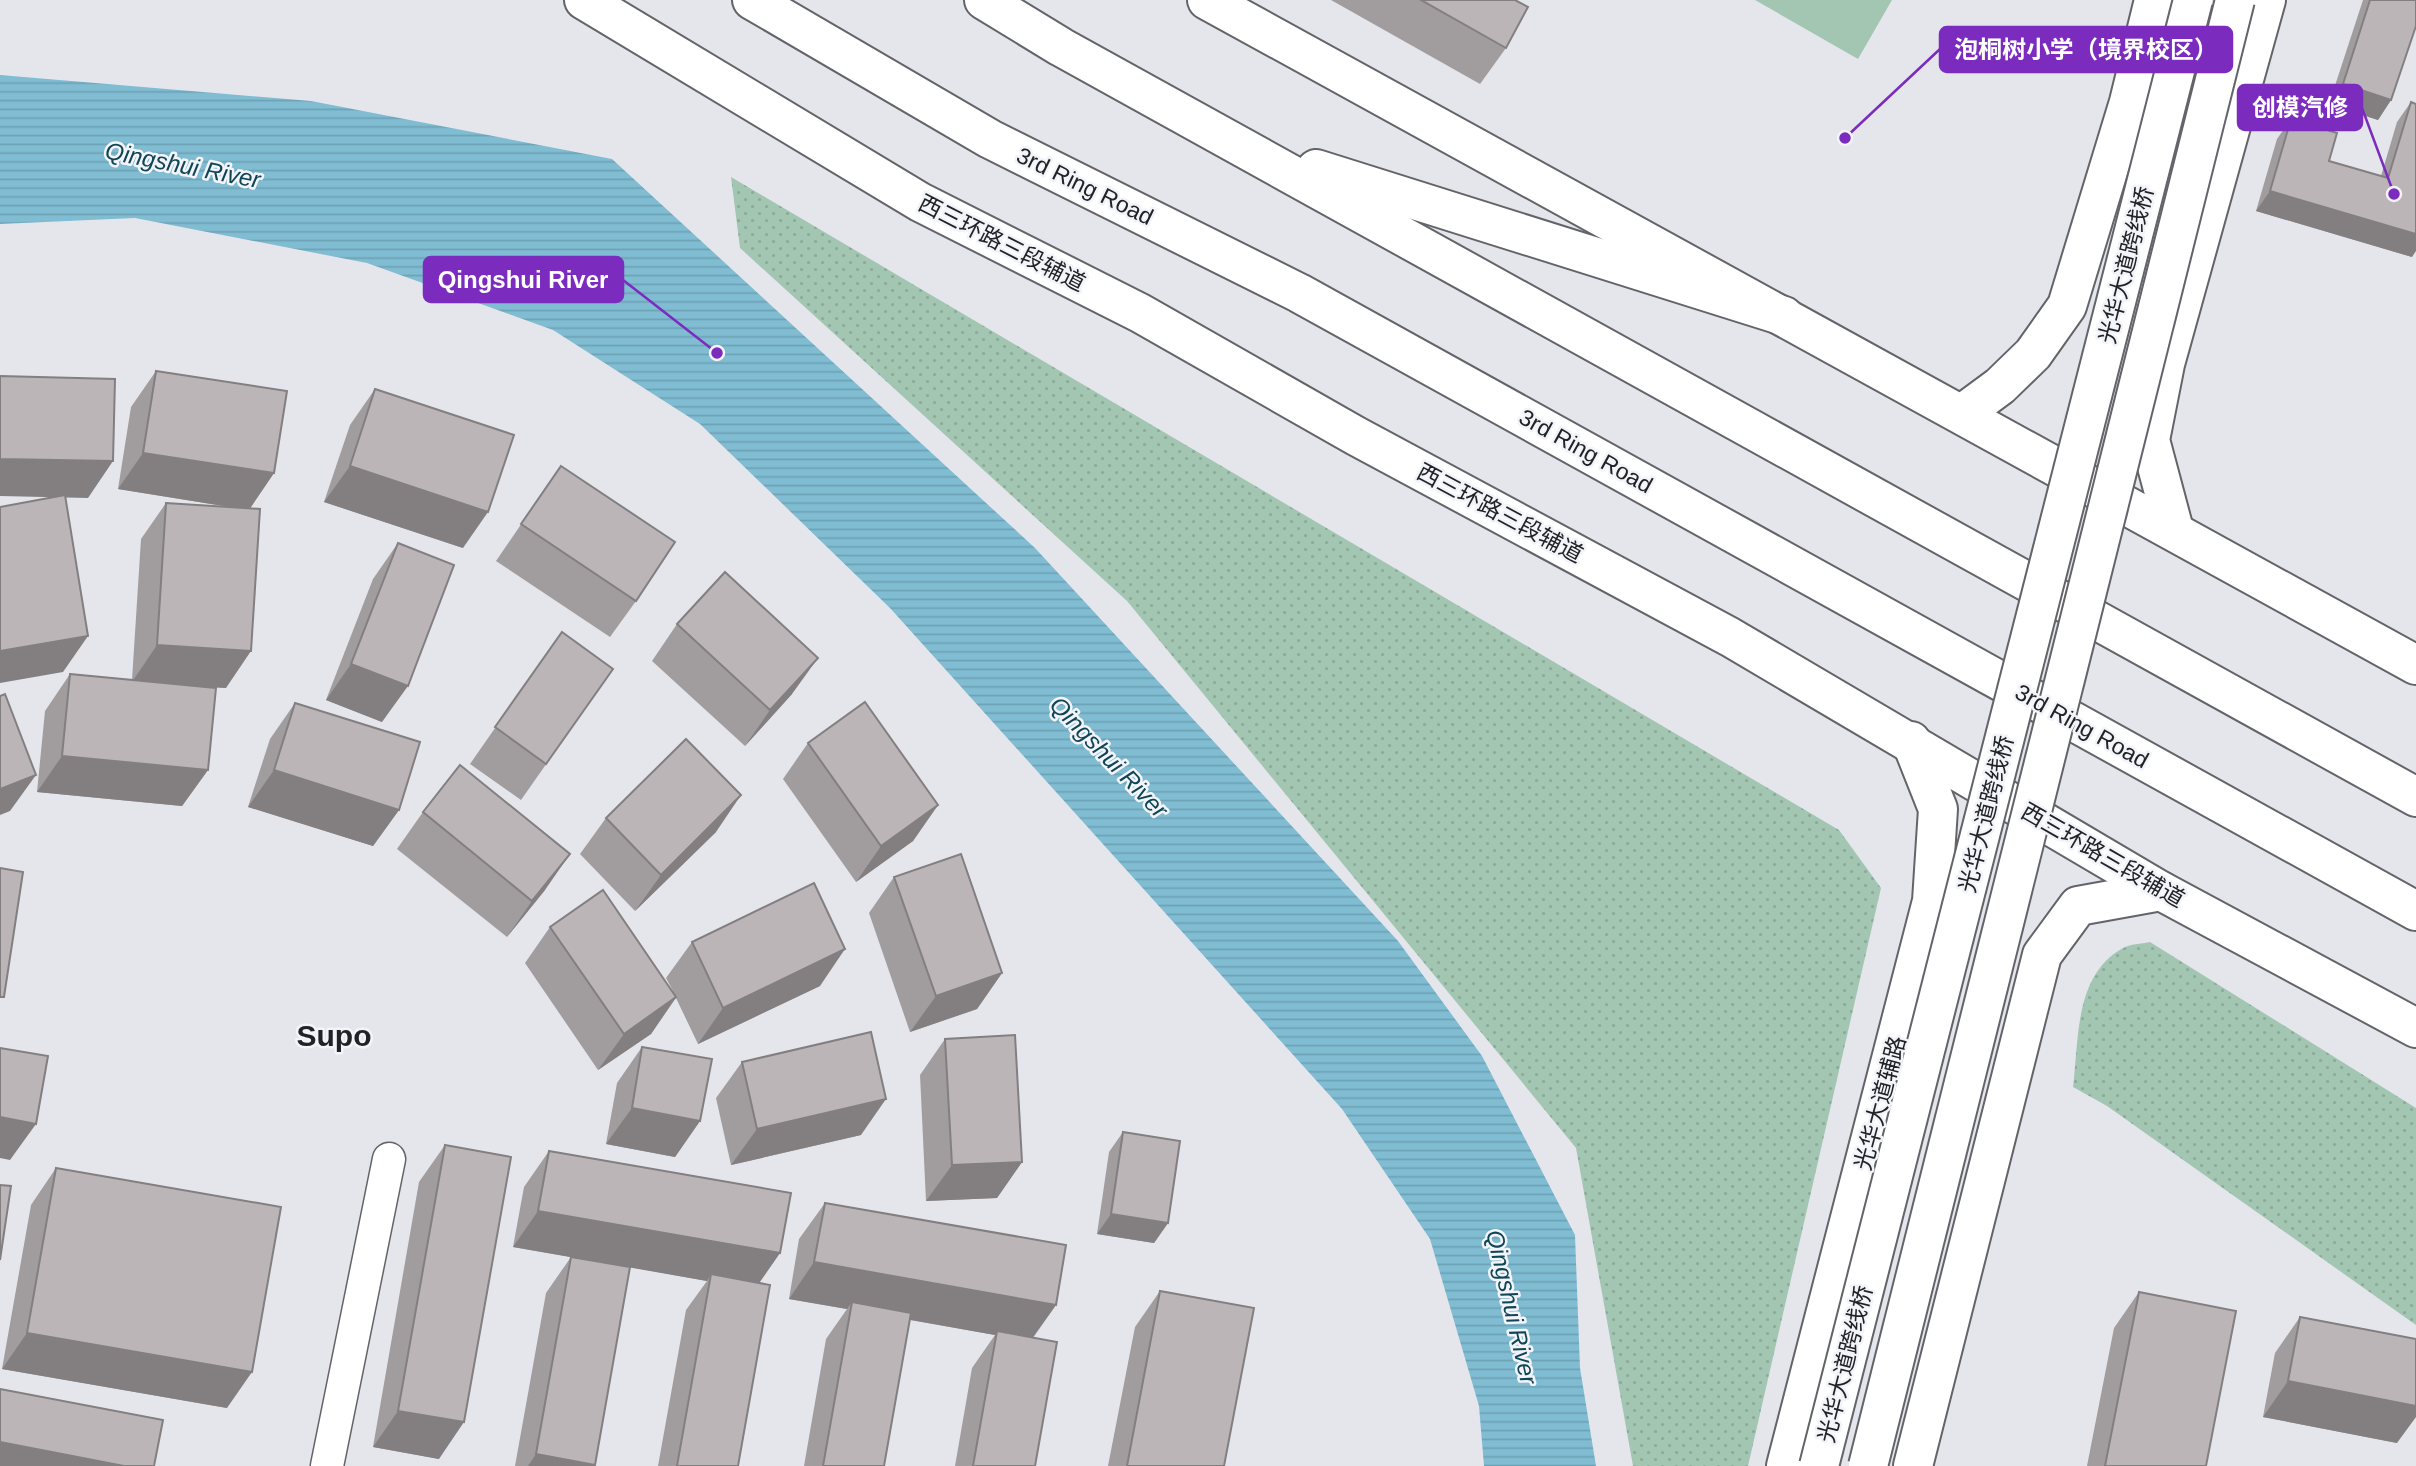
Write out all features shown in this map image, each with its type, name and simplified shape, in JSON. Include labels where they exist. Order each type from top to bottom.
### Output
[{"type":"main road","name":"西三环路三段辅道","points":[[584,0],[920,202],[1140,313],[1356,436],[1730,637],[1911,741],[2161,891],[2416,1028]]},
{"type":"main road","name":"3rd Ring Road","points":[[752,0],[990,139],[1299,293],[2416,911]]},
{"type":"main road","points":[[984,0],[1061,47],[2416,797]]},
{"type":"main road","points":[[1207,0],[2174,530],[2416,666]]},
{"type":"main road","points":[[1962,414],[2000,386],[2032,354],[2067,306],[2129,102],[2154,0]]},
{"type":"main road","name":"光华大道跨线桥","points":[[1819,1466],[2193,0]]},
{"type":"main road","name":"光华大道跨线桥","points":[[1868,1466],[2235,0]]},
{"type":"main road","points":[[2174,530],[2150,440],[2165,364],[2266,0]]},
{"type":"main road","points":[[1236,144],[1784,316]]},
{"type":"main road","points":[[2067,306],[2165,364]]},
{"type":"main road","name":"光华大道辅路","points":[[1786,1466],[1932,901],[1938,809],[1911,741]]},
{"type":"main road","points":[[1913,1466],[2042,955],[2078,906],[2161,891]]},
{"type":"street","points":[[327,1466],[389,1159]]},
{"type":"green space","points":[[1755,0],[1892,0],[1858,59]]},
{"type":"green space","points":[[731,177],[1839,830],[1881,888],[1748,1466],[1633,1466],[1576,1148],[1127,601],[740,248]]},
{"type":"green space","points":[[2150,942],[2416,1108],[2416,1325],[2107,1106],[2073,1087],[2082,1010],[2095,974],[2123,948]]},
{"type":"water","points":[[0,75],[311,101],[612,159],[1035,548],[1398,941],[1482,1056],[1575,1235],[1580,1368],[1596,1466],[1484,1466],[1479,1406],[1430,1239],[1342,1109],[890,608],[700,424],[553,330],[367,263],[135,218],[0,224]]},
{"type":"building","points":[[1421,0],[1515,0],[1528,7],[1506,48]]},
{"type":"building","points":[[2370,0],[2416,0],[2416,26],[2391,100],[2343,84]]},
{"type":"building","points":[[2411,102],[2416,104],[2416,234],[2270,191],[2291,119],[2337,133],[2329,161],[2388,178]]},
{"type":"building","points":[[156,371],[287,391],[274,473],[143,453]]},
{"type":"building","points":[[0,376],[115,379],[113,461],[0,459]]},
{"type":"building","points":[[375,389],[514,435],[488,512],[350,466]]},
{"type":"building","points":[[561,466],[675,542],[636,601],[521,524]]},
{"type":"building","points":[[65,495],[88,636],[0,651],[0,507]]},
{"type":"building","points":[[166,503],[260,509],[251,651],[157,645]]},
{"type":"building","points":[[398,543],[454,565],[408,686],[351,664]]},
{"type":"building","points":[[725,572],[818,658],[770,710],[677,624]]},
{"type":"building","points":[[562,632],[613,669],[546,764],[495,727]]},
{"type":"building","points":[[70,674],[216,688],[208,770],[62,756]]},
{"type":"building","points":[[5,694],[36,775],[0,789],[0,696]]},
{"type":"building","points":[[865,702],[938,805],[881,846],[808,743]]},
{"type":"building","points":[[295,703],[420,742],[399,810],[274,770]]},
{"type":"building","points":[[686,739],[741,795],[661,875],[606,818]]},
{"type":"building","points":[[460,765],[570,854],[532,901],[423,812]]},
{"type":"building","points":[[961,854],[1002,973],[936,996],[894,877]]},
{"type":"building","points":[[0,868],[23,872],[4,997],[0,997]]},
{"type":"building","points":[[814,883],[845,949],[723,1008],[692,942]]},
{"type":"building","points":[[603,890],[676,997],[624,1034],[550,927]]},
{"type":"building","points":[[871,1032],[886,1099],[757,1129],[742,1062]]},
{"type":"building","points":[[1015,1035],[1022,1162],[952,1165],[945,1039]]},
{"type":"building","points":[[642,1047],[712,1059],[700,1121],[632,1108]]},
{"type":"building","points":[[0,1048],[48,1056],[36,1124],[0,1117]]},
{"type":"building","points":[[1123,1132],[1180,1141],[1168,1223],[1111,1214]]},
{"type":"building","points":[[445,1145],[511,1157],[464,1422],[398,1411]]},
{"type":"building","points":[[549,1151],[791,1193],[780,1253],[538,1211]]},
{"type":"building","points":[[56,1168],[281,1207],[252,1372],[27,1333]]},
{"type":"building","points":[[0,1185],[11,1186],[0,1260]]},
{"type":"building","points":[[825,1203],[1066,1245],[1056,1305],[814,1262]]},
{"type":"building","points":[[571,1257],[630,1267],[595,1465],[536,1454]]},
{"type":"building","points":[[711,1274],[770,1285],[738,1466],[677,1466]]},
{"type":"building","points":[[1160,1291],[1254,1308],[1224,1466],[1127,1466]]},
{"type":"building","points":[[2139,1292],[2236,1311],[2206,1466],[2105,1466]]},
{"type":"building","points":[[852,1302],[911,1313],[884,1466],[823,1466]]},
{"type":"building","points":[[2300,1317],[2416,1339],[2416,1406],[2288,1381]]},
{"type":"building","points":[[997,1331],[1057,1342],[1035,1466],[973,1466]]},
{"type":"building","points":[[0,1389],[163,1420],[154,1466],[124,1466],[0,1442]]},
{"type":"place","name":"泡桐树小学（境界校区）","points":[[1845,138]]},
{"type":"place","name":"创模汽修","points":[[2394,194]]},
{"type":"place","name":"Qingshui River","points":[[717,353]]},
{"type":"district","name":"Supo","points":[[334,1035]]}]
